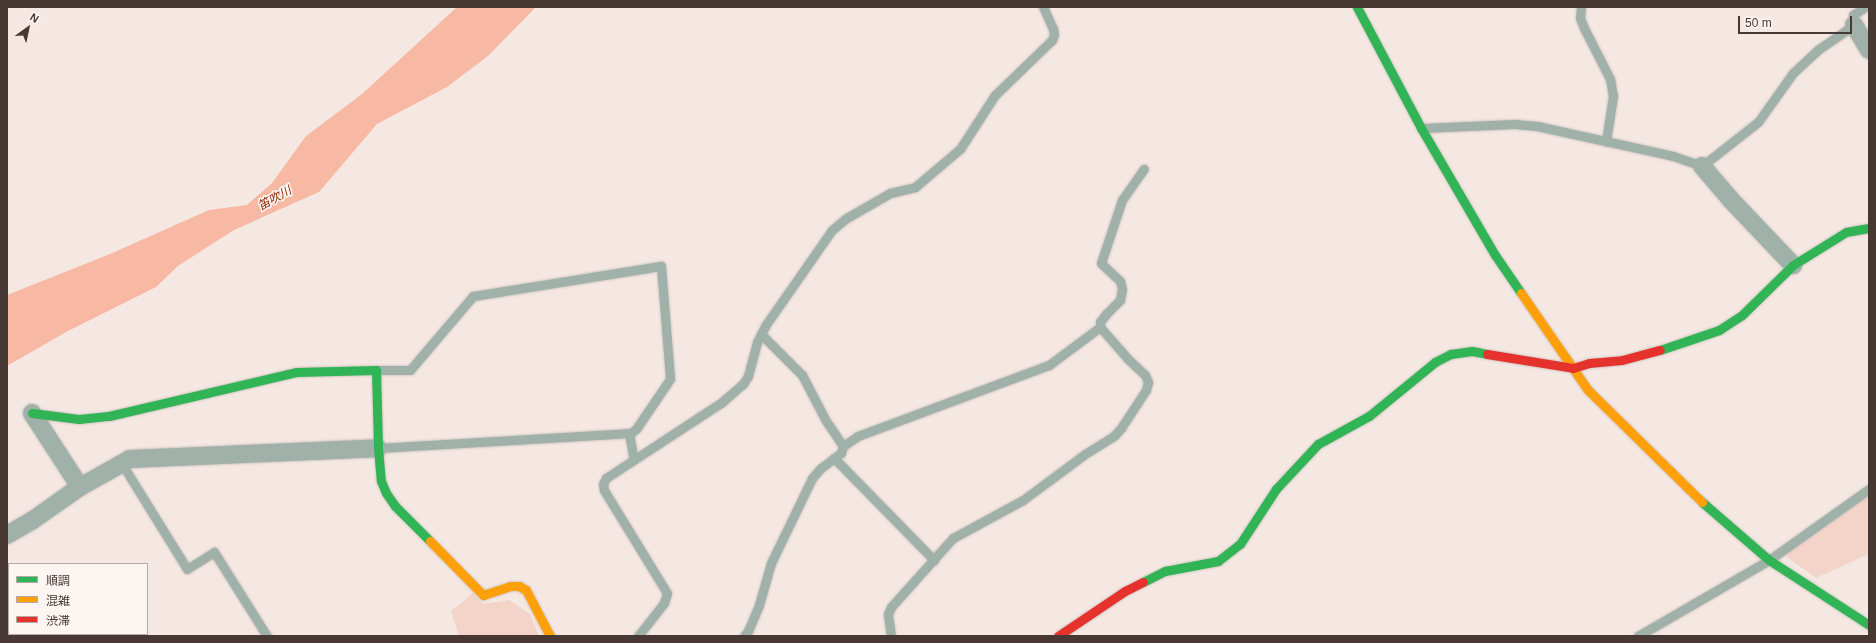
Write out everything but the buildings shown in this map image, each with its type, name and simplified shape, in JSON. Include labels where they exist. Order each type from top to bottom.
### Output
[{"type":"street","points":[[1357,7],[1421,128],[1495,255],[1588,390],[1626,430],[1716,516],[1769,560],[1869,625]]},
{"type":"street","points":[[1851,16],[1869,50]]},
{"type":"street","points":[[1702,166],[1731,200],[1793,265]]},
{"type":"street","points":[[1058,636],[1125,591],[1165,571],[1218,561],[1240,544],[1276,489],[1318,444],[1369,416],[1435,362],[1451,354],[1472,351],[1573,368],[1589,363],[1622,360],[1677,345],[1720,330],[1742,314],[1793,265],[1846,232],[1869,228]]},
{"type":"street","points":[[32,413],[79,419],[110,416],[296,372],[376,370],[378,448],[382,480],[386,493],[395,506],[483,595],[511,586],[519,586],[526,590],[534,601],[550,636]]},
{"type":"street","points":[[32,413],[80,487]]},
{"type":"street","points":[[7,534],[33,520],[80,487],[130,459],[378,448]]},
{"type":"lane","points":[[638,636],[664,603],[667,593],[604,490],[603,484],[606,478],[722,402],[743,384],[748,376],[761,334],[832,230],[845,219],[890,193],[916,187],[960,149],[995,95],[1052,40],[1054,34],[1053,29],[1043,7]]},
{"type":"lane","points":[[1581,7],[1580,18],[1584,28],[1610,79],[1613,96],[1606,141]]},
{"type":"lane","points":[[1421,128],[1515,124],[1537,126],[1673,156],[1702,166],[1758,122],[1793,73],[1851,16],[1865,7]]},
{"type":"lane","points":[[891,636],[888,614],[891,607],[953,538],[1023,500],[1085,454],[1114,436],[1146,390],[1148,382],[1145,375],[1128,359],[1100,327],[1100,322],[1120,300],[1122,289],[1120,281],[1101,263],[1122,200],[1144,169]]},
{"type":"lane","points":[[376,370],[410,370],[473,296],[661,266],[670,379],[636,429],[629,433],[378,448]]},
{"type":"lane","points":[[744,636],[748,631],[758,605],[770,563],[812,478],[820,468],[840,453],[843,446],[858,436],[1049,365],[1100,327]]},
{"type":"lane","points":[[761,334],[802,375],[825,419],[843,446]]},
{"type":"lane","points":[[629,433],[634,460]]},
{"type":"lane","points":[[834,458],[934,560]]},
{"type":"lane","points":[[122,464],[187,569],[214,552],[267,636]]},
{"type":"lane","points":[[1638,636],[1769,560],[1869,489]]},
{"type":"shaded area","points":[[1869,495],[1869,554],[1816,578],[1784,555]]},
{"type":"shaded area","points":[[473,593],[483,604],[509,600],[530,614],[539,636],[459,636],[451,611]]},
{"type":"water","name":"笛吹川","points":[[457,7],[536,7],[488,56],[447,87],[377,124],[319,192],[234,230],[178,266],[156,287],[68,331],[7,366],[7,295],[110,254],[209,210],[247,205],[272,183],[306,136],[362,94]]},
{"type":"traffic: fast","points":[[1357,7],[1421,128],[1495,255],[1521,293]]},
{"type":"traffic: fast","points":[[1660,350],[1719,330],[1742,315],[1793,265],[1846,232],[1869,228]]},
{"type":"traffic: fast","points":[[1143,582],[1165,571],[1218,561],[1240,544],[1276,489],[1318,444],[1369,416],[1435,362],[1451,354],[1472,351],[1487,354]]},
{"type":"traffic: fast","points":[[32,413],[79,419],[109,416],[296,372],[376,370],[378,448],[381,481],[386,493],[395,506],[430,541]]},
{"type":"traffic: fast","points":[[1702,502],[1769,560],[1869,625]]},
{"type":"traffic: slow","points":[[1521,293],[1588,390],[1702,502]]},
{"type":"traffic: slow","points":[[430,541],[483,595],[511,586],[519,586],[526,590],[550,636]]},
{"type":"traffic: jam","points":[[1487,354],[1573,368],[1589,363],[1622,360],[1660,350]]},
{"type":"traffic: jam","points":[[1058,636],[1125,591],[1143,582]]}]
